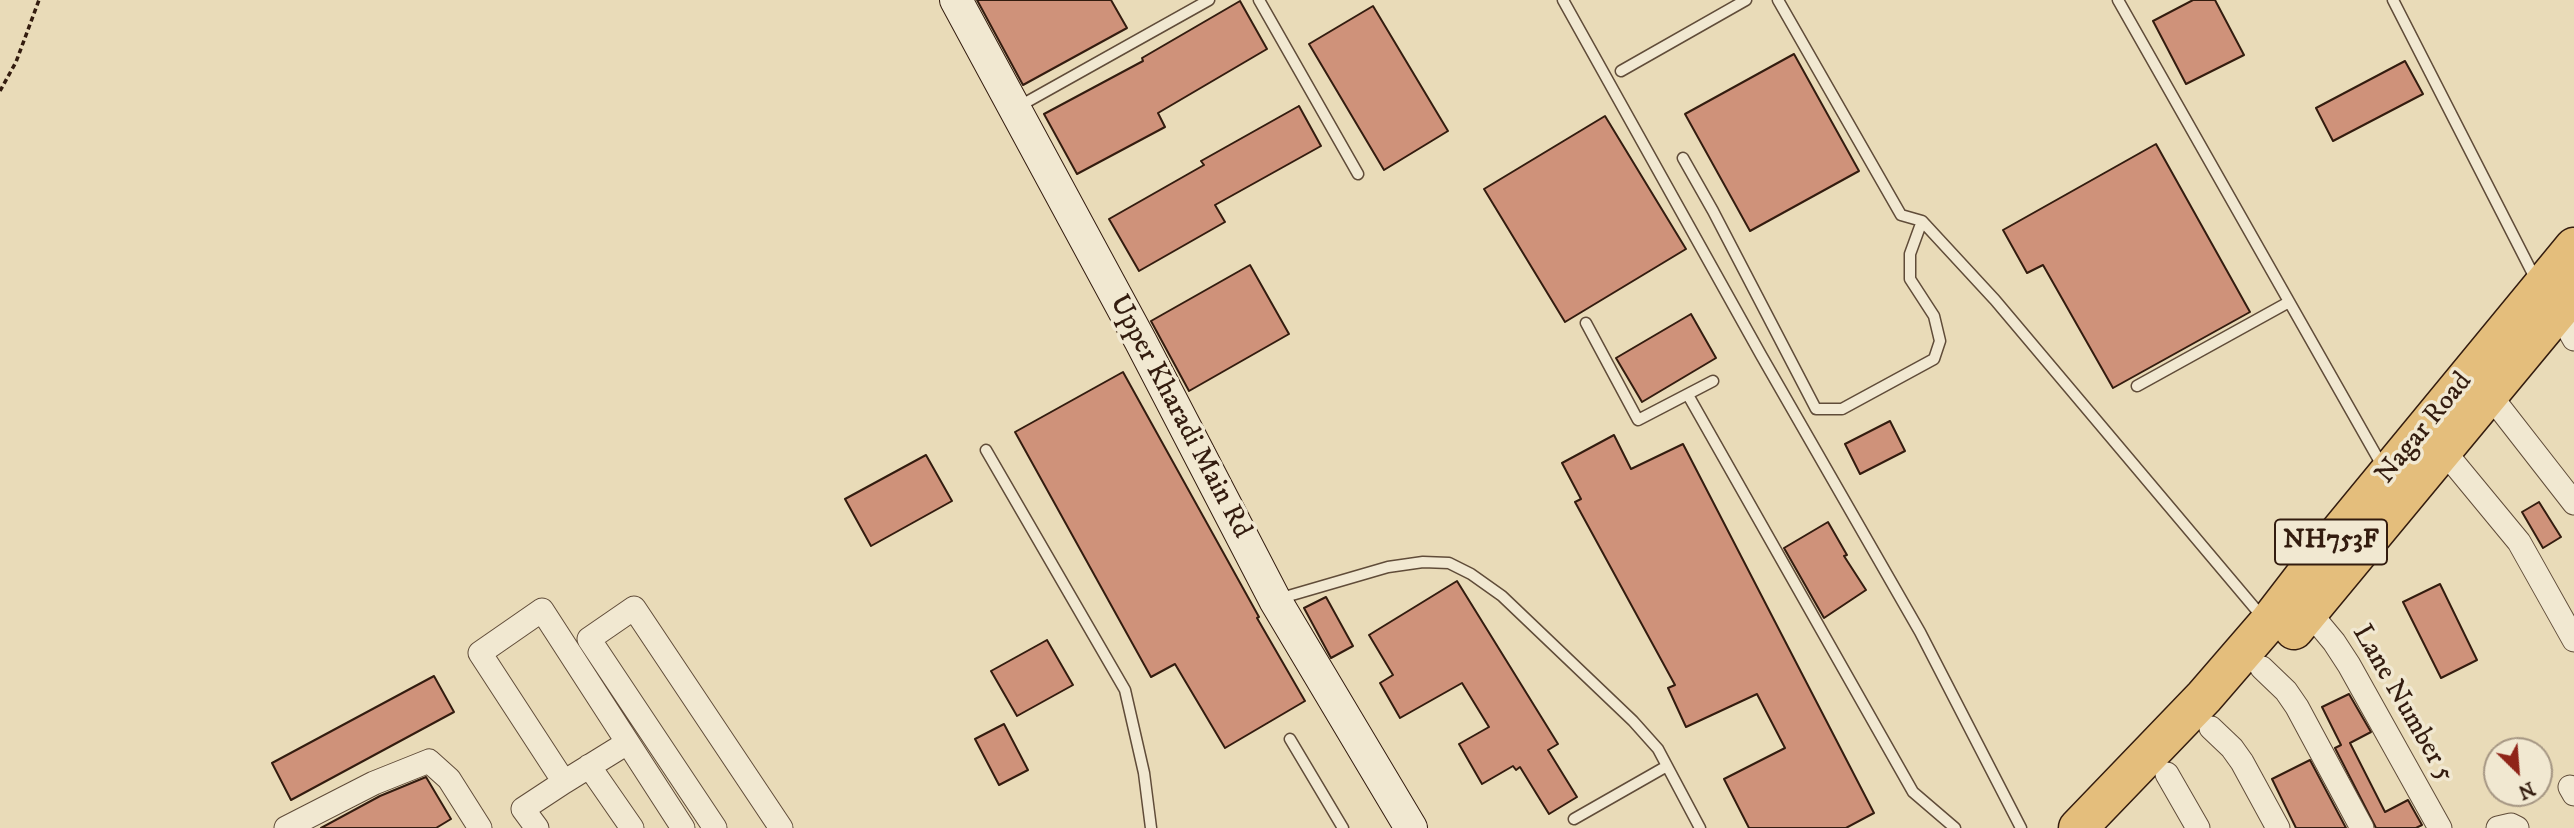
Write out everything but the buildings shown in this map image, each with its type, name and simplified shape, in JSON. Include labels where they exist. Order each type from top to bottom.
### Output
[{"type":"highway","name":"Nagar Road","points":[[2078,828],[2204,697],[2268,623],[2328,567],[2443,450],[2562,307],[2574,247]]},
{"type":"highway","name":"Nagar Road","points":[[2115,828],[2211,728],[2309,612],[2328,567],[2387,475],[2562,307]]},
{"type":"street","name":"Upper Kharadi Main Rd","points":[[956,0],[1141,342],[1275,600],[1412,828]]},
{"type":"street","points":[[2489,394],[2574,503]]},
{"type":"street","points":[[2443,450],[2519,542],[2574,640]]},
{"type":"street","points":[[715,828],[589,639],[634,608],[781,828]]},
{"type":"street","points":[[564,782],[480,653],[542,610],[682,828]]},
{"type":"street","name":"Lane Number 5","points":[[2309,612],[2349,665],[2440,828]]},
{"type":"street","points":[[2262,668],[2297,706],[2362,828]]},
{"type":"street","points":[[2211,728],[2242,762],[2278,828]]},
{"type":"street","points":[[537,828],[523,809],[627,743]]},
{"type":"street","points":[[286,828],[374,783],[429,761],[449,779],[480,828]]},
{"type":"street","points":[[589,766],[632,828]]},
{"type":"street","points":[[2167,774],[2198,828]]},
{"type":"street","points":[[2498,828],[2511,825],[2518,828]]},
{"type":"lane","points":[[1015,109],[1209,0]]},
{"type":"lane","points":[[1259,0],[1358,174]]},
{"type":"lane","points":[[1563,0],[1760,355],[1920,632],[2021,828]]},
{"type":"lane","points":[[1621,71],[1746,0]]},
{"type":"lane","points":[[1779,0],[1901,215],[1922,221],[1995,300],[2268,623]]},
{"type":"lane","points":[[2118,0],[2387,475]]},
{"type":"lane","points":[[2393,0],[2562,307]]},
{"type":"lane","points":[[1683,158],[1816,409],[1842,409],[1934,359],[1940,341],[1934,316],[1910,279],[1910,254],[1922,221]]},
{"type":"lane","points":[[2137,386],[2289,302]]},
{"type":"lane","points":[[1586,323],[1638,420],[1713,381]]},
{"type":"lane","points":[[1688,395],[1913,792],[1955,828]]},
{"type":"lane","points":[[986,450],[1125,690],[1144,773],[1151,828]]},
{"type":"lane","points":[[1275,600],[1388,567],[1423,562],[1449,563],[1471,574],[1502,596],[1633,721],[1658,749],[1700,828]]},
{"type":"lane","points":[[1290,739],[1343,828]]},
{"type":"lane","points":[[1574,819],[1667,766]]},
{"type":"path","points":[[0,91],[16,62],[39,0]]}]
